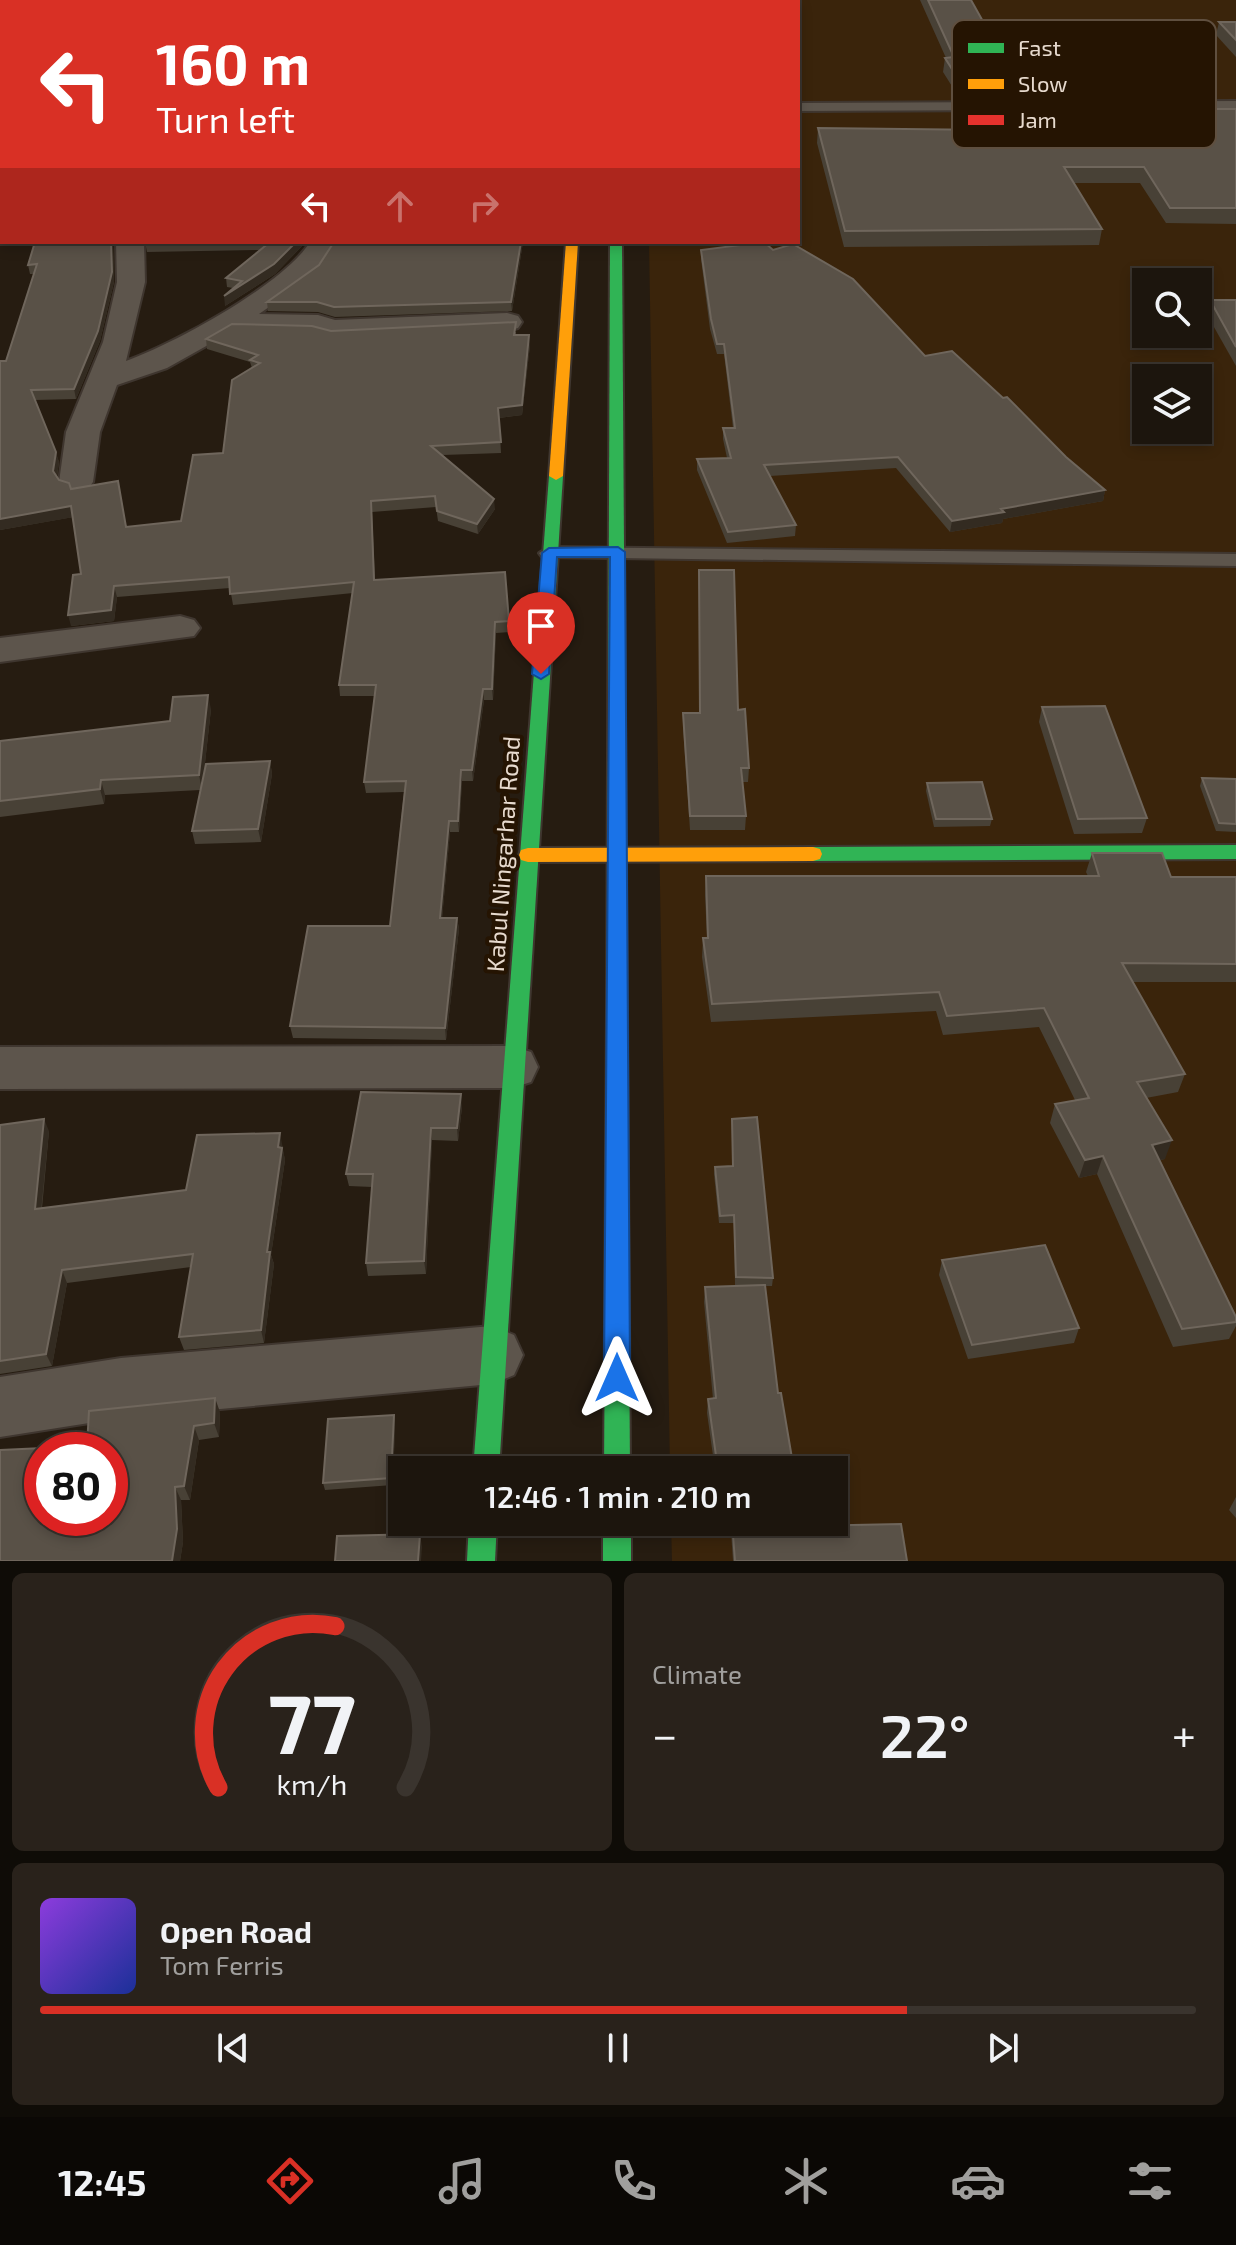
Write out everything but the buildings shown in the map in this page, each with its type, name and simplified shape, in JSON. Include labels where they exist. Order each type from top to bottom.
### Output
[{"type":"main road","name":"Kabul Ningarhar Road","points":[[487,1456],[572,244]]},
{"type":"main road","points":[[616,244],[617,1456]]},
{"type":"main road","points":[[528,855],[1236,852]]},
{"type":"main road","points":[[481,1561],[482,1536]]},
{"type":"main road","points":[[617,1536],[617,1561]]},
{"type":"street","points":[[76,482],[83,432],[118,342],[131,282],[130,244]]},
{"type":"street","points":[[104,379],[156,361],[227,322],[309,266],[323,244]]},
{"type":"street","points":[[227,322],[318,324],[332,329],[507,322]]},
{"type":"street","points":[[0,650],[180,628]]},
{"type":"street","points":[[0,1068],[512,1067]]},
{"type":"street","points":[[0,1407],[121,1388],[492,1355]]},
{"type":"lane","points":[[1216,105],[1236,105]]},
{"type":"lane","points":[[800,107],[952,106]]},
{"type":"lane","points":[[549,553],[1236,560]]},
{"type":"shaded area","points":[[800,0],[1236,0],[1236,1561],[672,1561],[671,1536],[848,1536],[848,1456],[670,1456],[649,244],[800,244]]},
{"type":"traffic: fast","points":[[616,244],[617,1009]]},
{"type":"traffic: fast","points":[[487,1456],[556,476]]},
{"type":"traffic: fast","points":[[813,854],[1236,852]]},
{"type":"traffic: fast","points":[[617,1323],[617,1456]]},
{"type":"traffic: fast","points":[[481,1561],[482,1536]]},
{"type":"traffic: fast","points":[[617,1536],[617,1561]]},
{"type":"traffic: slow","points":[[556,476],[572,244]]},
{"type":"traffic: slow","points":[[528,855],[813,854]]},
{"type":"traffic: jam","points":[[617,1009],[617,1323]]},
{"type":"route","points":[[541,674],[549,553],[618,552],[617,1378]]}]
